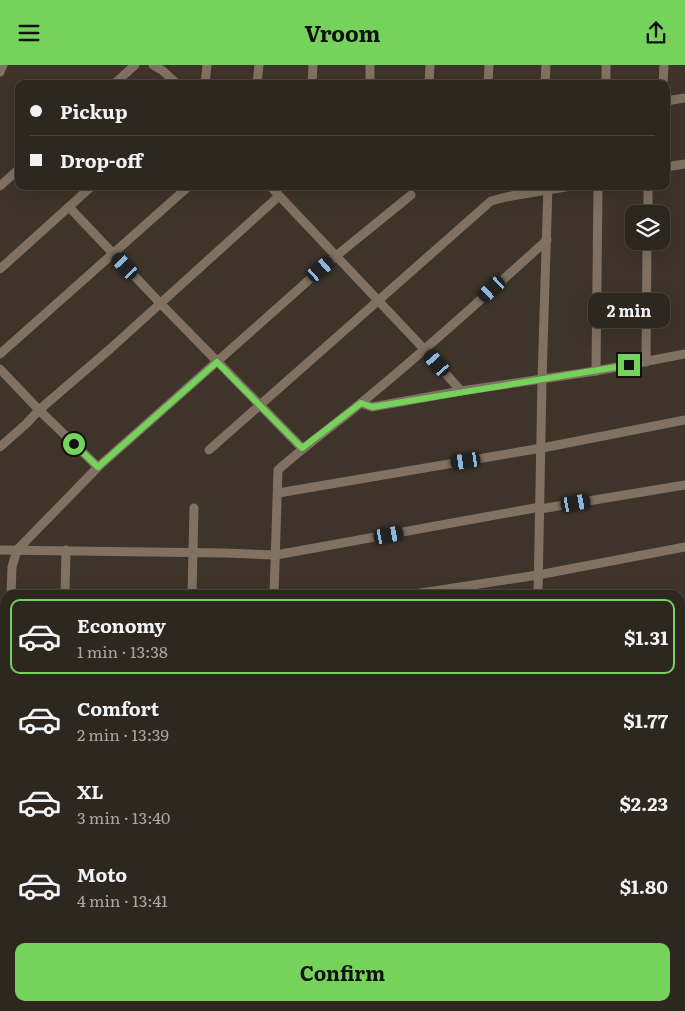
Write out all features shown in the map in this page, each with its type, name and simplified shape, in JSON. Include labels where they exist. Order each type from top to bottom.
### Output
[{"type":"street","points":[[0,73],[3,65]]},
{"type":"street","points":[[118,80],[135,65]]},
{"type":"street","points":[[153,65],[173,80]]},
{"type":"street","points":[[205,80],[207,65]]},
{"type":"street","points":[[257,80],[259,65]]},
{"type":"street","points":[[312,80],[313,65]]},
{"type":"street","points":[[370,65],[370,80]]},
{"type":"street","points":[[429,80],[430,65]]},
{"type":"street","points":[[488,65],[488,80]]},
{"type":"street","points":[[545,80],[546,65]]},
{"type":"street","points":[[606,65],[606,80]]},
{"type":"street","points":[[664,65],[664,80]]},
{"type":"street","points":[[670,100],[685,98]]},
{"type":"street","points":[[670,166],[685,164]]},
{"type":"street","points":[[0,186],[15,173]]},
{"type":"street","points":[[0,269],[88,190]]},
{"type":"street","points":[[0,354],[184,190]]},
{"type":"street","points":[[275,190],[461,391]]},
{"type":"street","points":[[209,450],[491,201],[543,190]]},
{"type":"street","points":[[538,590],[548,190]]},
{"type":"street","points":[[596,371],[598,190]]},
{"type":"street","points":[[648,190],[648,205]]},
{"type":"street","points":[[11,590],[12,567],[17,550],[98,467],[336,256],[411,195]]},
{"type":"street","points":[[0,447],[279,196]]},
{"type":"street","points":[[69,207],[259,406],[302,448]]},
{"type":"street","points":[[274,590],[278,470],[302,448],[361,403],[547,240]]},
{"type":"street","points":[[646,362],[647,250]]},
{"type":"street","points":[[361,403],[372,407],[685,355]]},
{"type":"street","points":[[0,369],[98,467]]},
{"type":"street","points":[[278,493],[542,448],[685,420]]},
{"type":"street","points":[[0,550],[276,555],[540,508],[685,485]]},
{"type":"street","points":[[192,590],[194,508]]},
{"type":"street","points":[[440,590],[538,575],[685,547]]},
{"type":"street","points":[[65,590],[66,550]]},
{"type":"route","points":[[74,444],[98,467],[217,362],[302,448],[361,403],[372,407],[629,365]]}]
